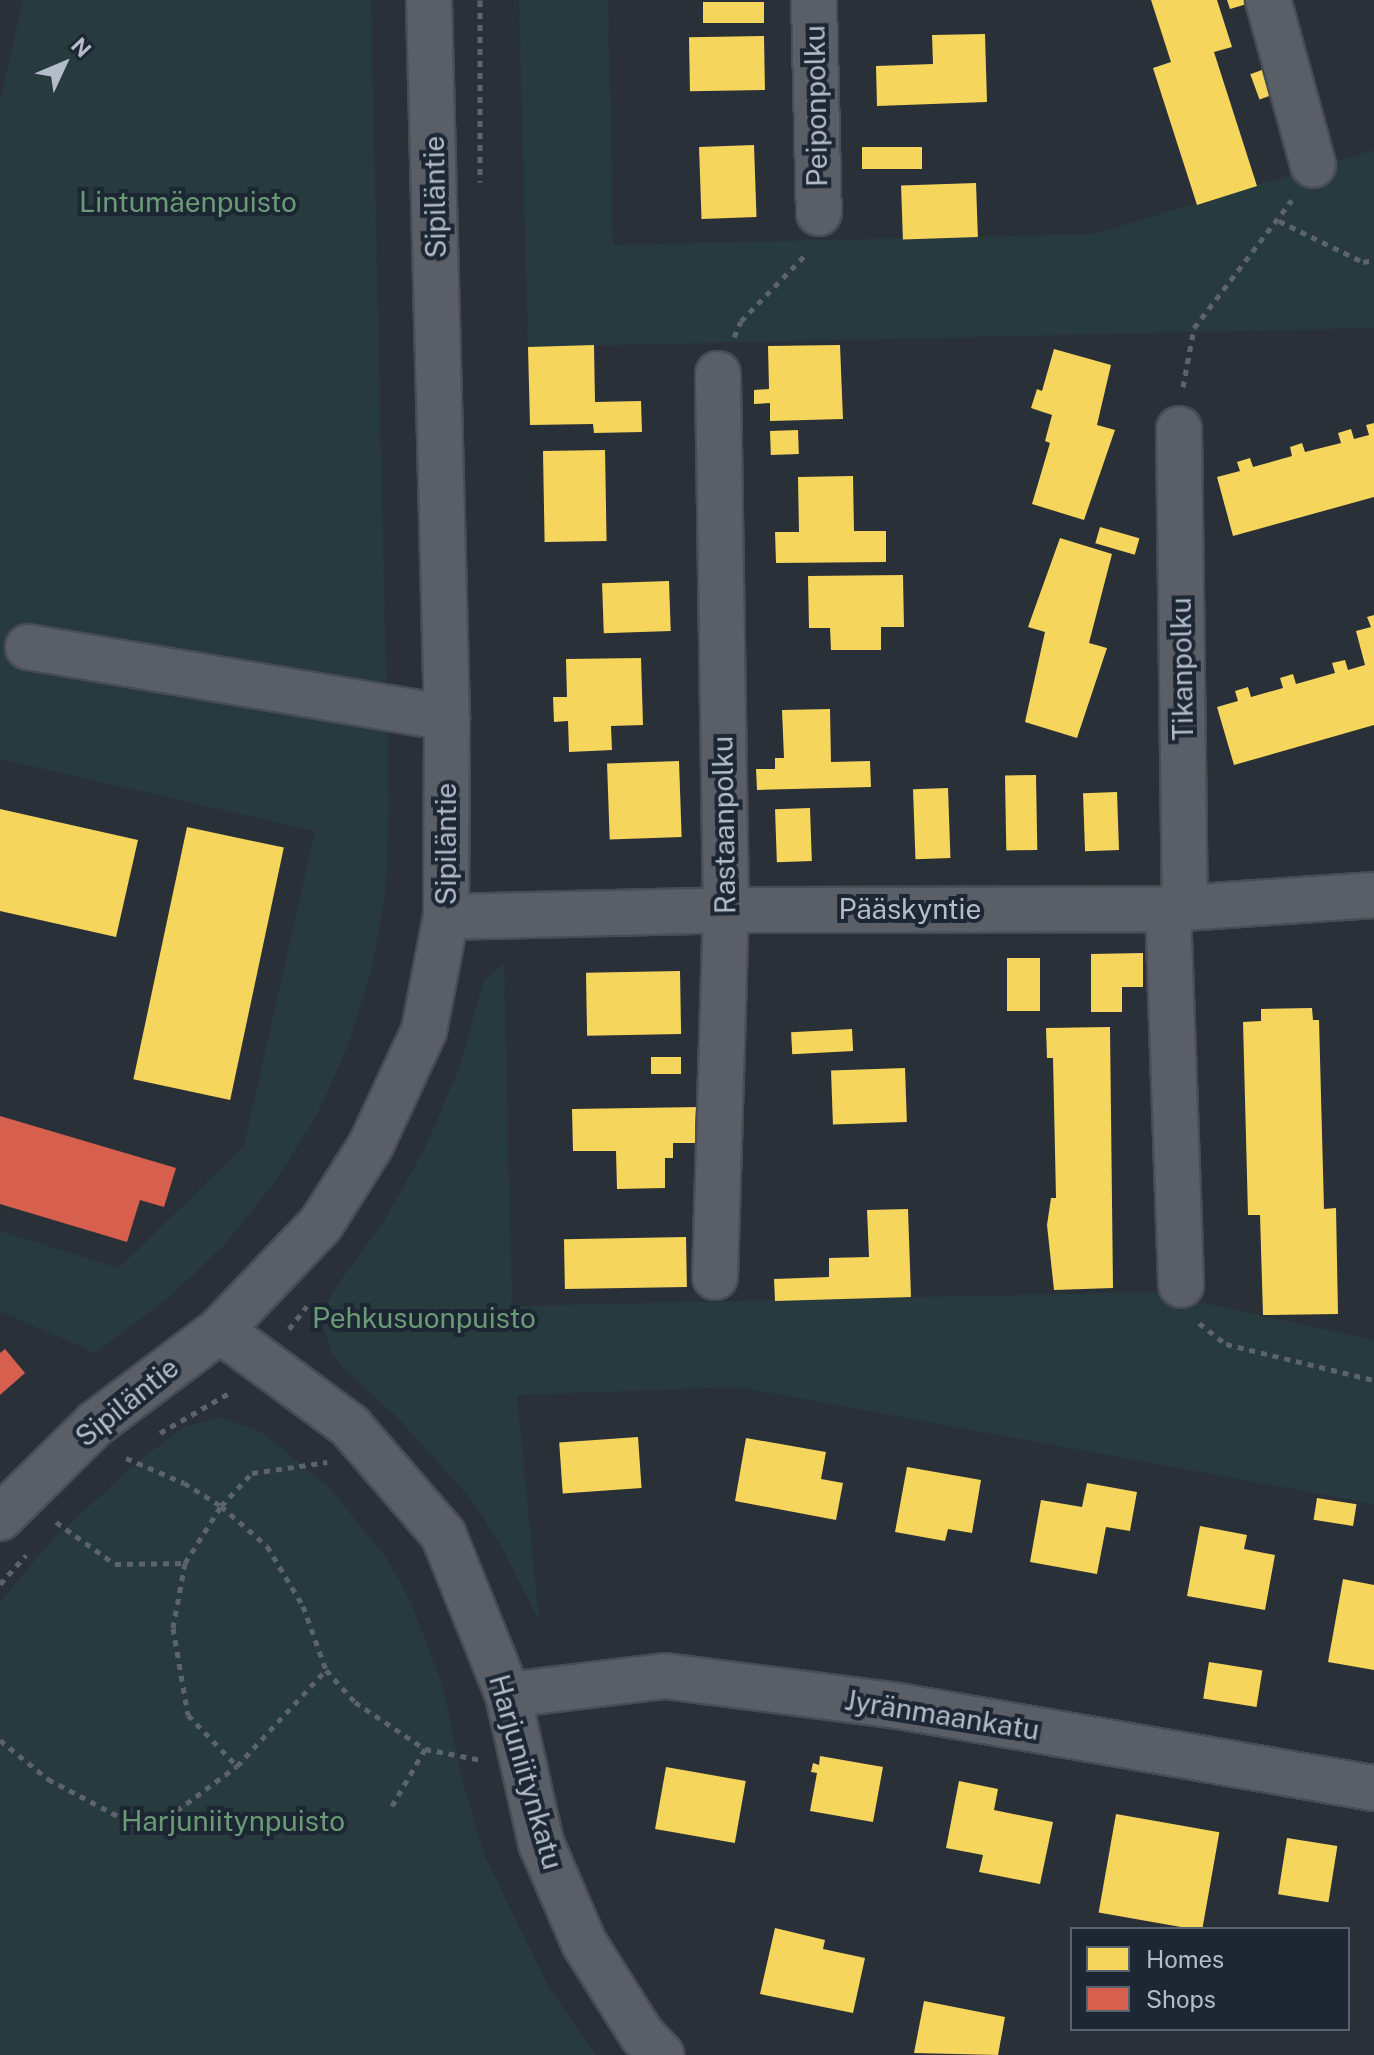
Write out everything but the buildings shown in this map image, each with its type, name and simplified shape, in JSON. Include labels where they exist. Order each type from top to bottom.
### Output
[{"type":"street","name":"Sipiläntie","points":[[0,1518],[95,1424],[220,1330],[321,1224],[371,1145],[424,1031],[446,917],[447,718],[429,0]]},
{"type":"street","name":"Peiponpolku","points":[[814,0],[819,213]]},
{"type":"street","points":[[1268,0],[1313,165]]},
{"type":"street","name":"Rastaanpolku","points":[[715,1277],[726,910],[718,374]]},
{"type":"street","name":"Tikanpolku","points":[[1179,429],[1177,908],[1181,1285]]},
{"type":"street","points":[[28,647],[447,718]]},
{"type":"street","name":"Pääskyntie","points":[[446,917],[726,910],[1177,908],[1374,895]]},
{"type":"street","name":"Harjuniitynkatu","points":[[220,1330],[350,1426],[443,1534],[508,1695],[519,1759],[541,1843],[584,1943],[642,2035],[661,2055]]},
{"type":"street","name":"Jyränmaankatu","points":[[508,1695],[665,1676],[898,1706],[1374,1788]]},
{"type":"path","points":[[480,0],[480,191]]},
{"type":"path","points":[[1179,429],[1185,357],[1194,328],[1279,221],[1313,165]]},
{"type":"path","points":[[718,374],[741,321],[807,257],[819,213]]},
{"type":"path","points":[[1279,221],[1363,262],[1374,260]]},
{"type":"path","points":[[1181,1285],[1198,1322],[1226,1344],[1374,1380]]},
{"type":"path","points":[[149,1442],[235,1390],[263,1364],[311,1300]]},
{"type":"path","points":[[113,1468],[137,1450]]},
{"type":"path","points":[[237,1766],[188,1715],[173,1628],[185,1563],[221,1506],[252,1473],[376,1455]]},
{"type":"path","points":[[126,1458],[184,1483],[221,1506],[267,1546],[303,1606],[326,1670],[355,1702],[425,1749],[475,1761],[519,1759]]},
{"type":"path","points":[[46,1532],[62,1514]]},
{"type":"path","points":[[55,1522],[115,1564],[185,1563]]},
{"type":"path","points":[[0,1584],[37,1543]]},
{"type":"path","points":[[0,1740],[48,1779],[131,1823],[167,1818],[237,1766],[326,1670]]},
{"type":"path","points":[[392,1806],[425,1749]]},
{"type":"green space","name":"Lintumäenpuisto","points":[[23,0],[371,0],[389,808],[385,893],[372,968],[349,1043],[317,1115],[275,1182],[227,1242],[172,1295],[95,1353],[0,1311],[0,1231],[119,1268],[244,1146],[315,831],[0,759],[0,102]]},
{"type":"green space","points":[[519,0],[608,0],[613,245],[1094,234],[1374,150],[1374,328],[528,347]]},
{"type":"green space","name":"Pehkusuonpuisto","points":[[504,964],[512,1306],[1153,1292],[1374,1340],[1374,1504],[739,1387],[517,1395],[539,1621],[498,1540],[471,1499],[399,1419],[344,1369],[331,1352],[324,1327],[328,1302],[338,1284],[382,1224],[424,1150],[458,1072],[484,980]]},
{"type":"green space","name":"Harjuniitynpuisto","points":[[219,1417],[261,1432],[328,1486],[387,1559],[410,1600],[443,1687],[464,1787],[485,1857],[550,1989],[596,2055],[0,2055],[0,1602],[52,1540],[141,1459],[183,1428]]}]
